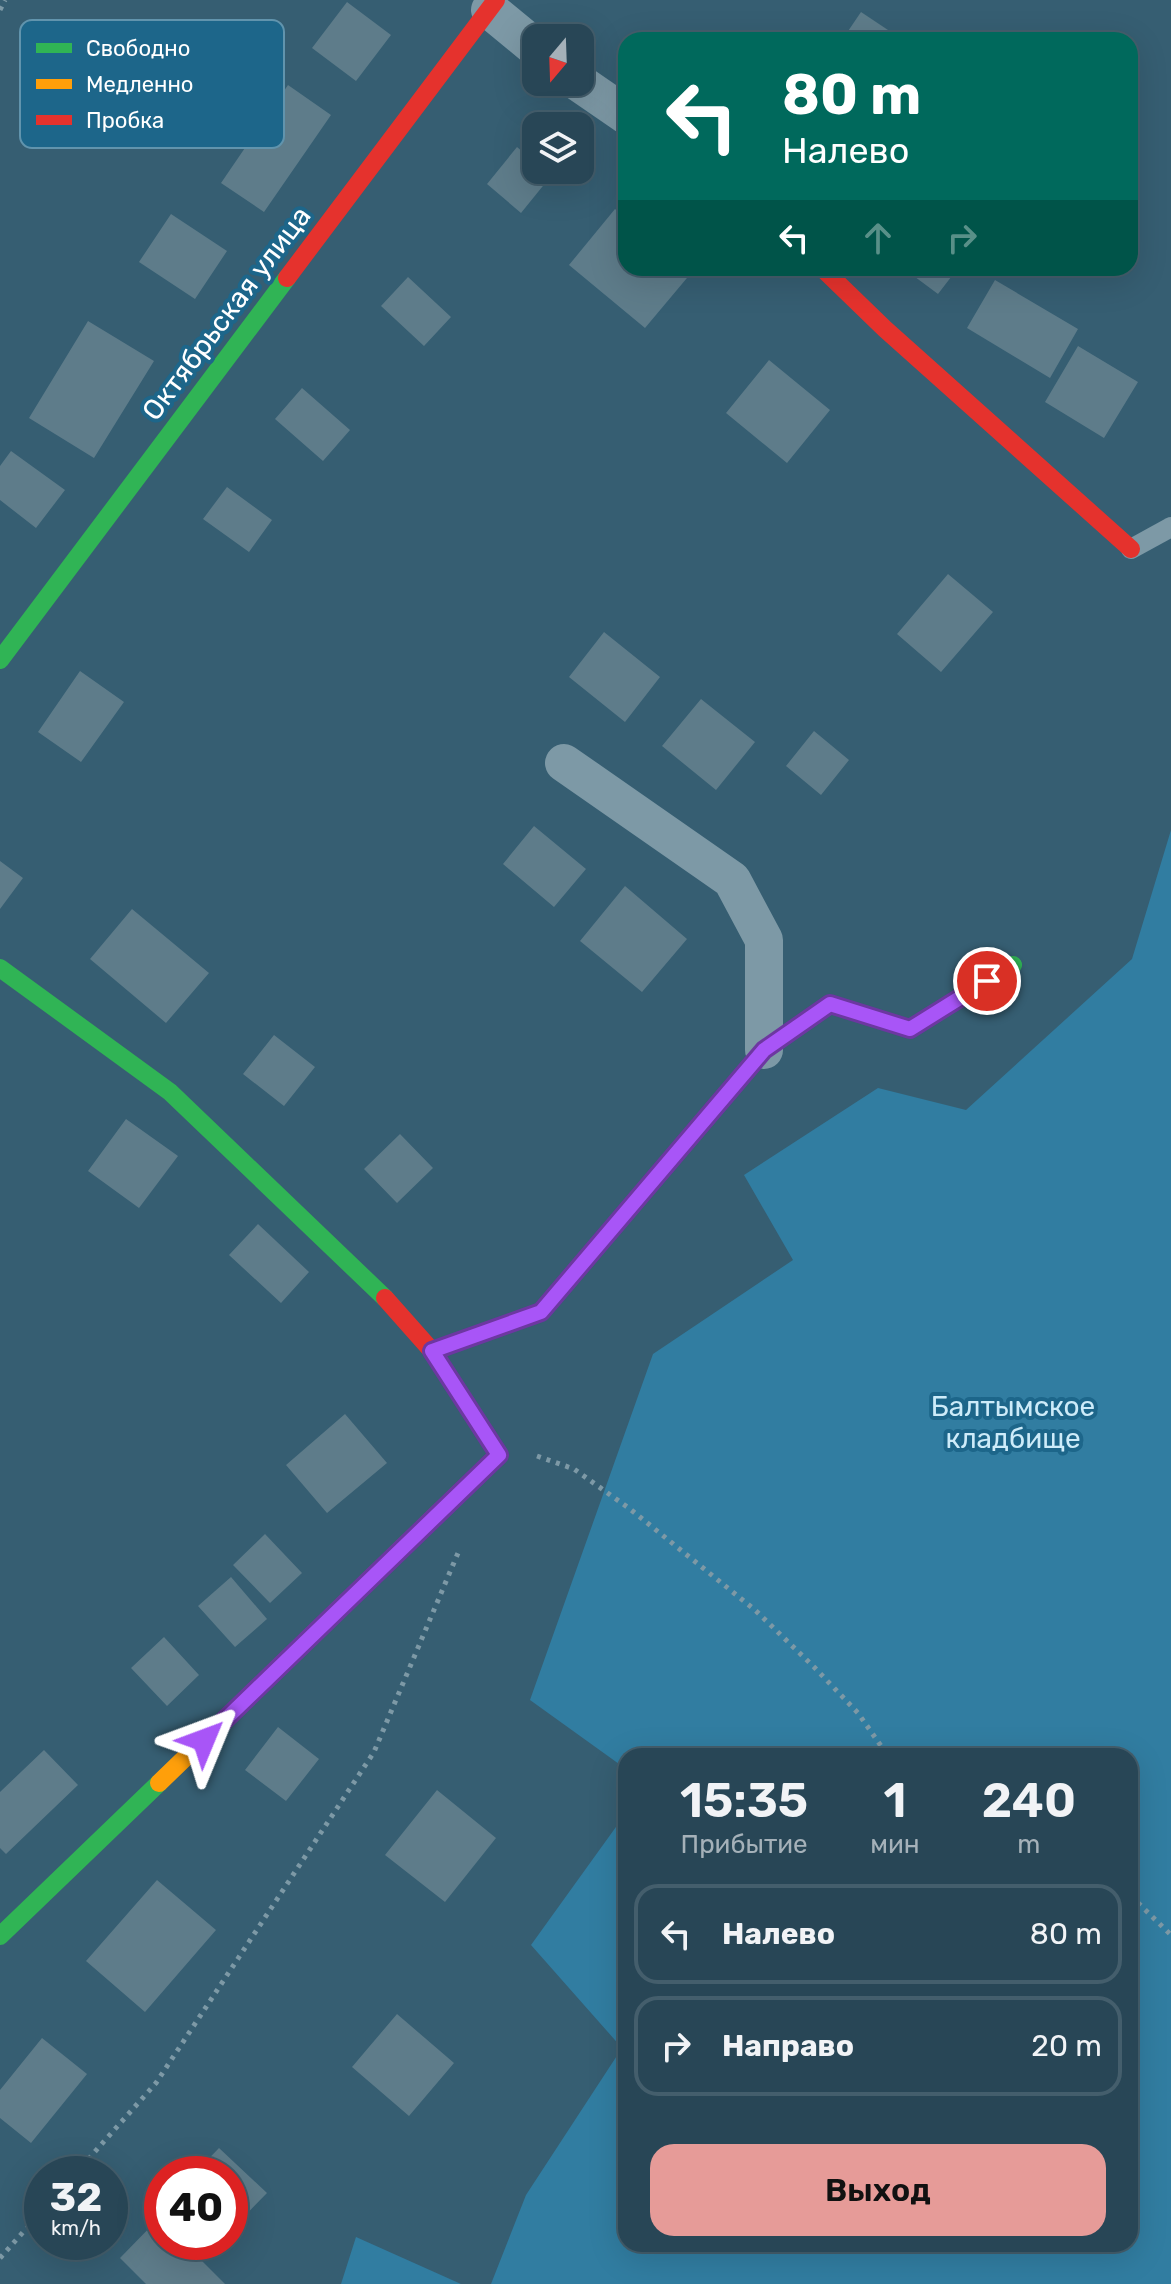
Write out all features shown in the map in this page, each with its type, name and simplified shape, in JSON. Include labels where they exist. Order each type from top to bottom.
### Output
[{"type":"street","points":[[493,5],[522,34]]},
{"type":"street","name":"Октябрьская улица","points":[[0,660],[493,5]]},
{"type":"street","points":[[594,93],[618,110]]},
{"type":"street","points":[[830,276],[885,329],[1131,549]]},
{"type":"street","points":[[564,763],[732,880],[764,940],[764,1050]]},
{"type":"street","points":[[432,1351],[541,1312],[764,1050],[830,1004],[910,1029],[1013,965]]},
{"type":"street","points":[[0,968],[170,1092],[374,1286],[432,1351],[499,1455],[0,1936]]},
{"type":"lane","points":[[1131,549],[1171,527]]},
{"type":"path","points":[[0,10],[5,0]]},
{"type":"path","points":[[499,1455],[517,1450],[574,1469],[630,1509],[755,1610],[858,1713],[882,1748]]},
{"type":"path","points":[[91,2156],[156,2083],[374,1752],[463,1540]]},
{"type":"path","points":[[1138,1903],[1171,1935]]},
{"type":"path","points":[[0,2258],[24,2231]]},
{"type":"green space","name":"Балтымское кладбище","points":[[1171,830],[1171,2284],[491,2284],[526,2195],[618,2054],[618,2252],[1138,2252],[1138,1748],[618,1748],[618,1763],[530,1700],[653,1354],[793,1260],[744,1175],[878,1088],[966,1110],[1132,959]]},
{"type":"green space","points":[[618,1824],[618,2043],[531,1945]]},
{"type":"green space","points":[[356,2237],[461,2284],[341,2284]]},
{"type":"building","points":[[347,2],[391,35],[356,81],[312,48]]},
{"type":"building","points":[[861,12],[891,32],[847,32]]},
{"type":"building","points":[[288,85],[331,115],[264,212],[221,183],[245,148],[284,148],[284,91]]},
{"type":"building","points":[[517,147],[522,151],[522,184],[545,184],[521,213],[487,184]]},
{"type":"building","points":[[615,209],[618,211],[618,276],[689,276],[645,328],[569,265]]},
{"type":"building","points":[[171,214],[227,251],[195,299],[139,262]]},
{"type":"building","points":[[914,276],[952,276],[938,294]]},
{"type":"building","points":[[408,277],[451,317],[424,346],[381,306]]},
{"type":"building","points":[[995,280],[1078,329],[1050,378],[967,328]]},
{"type":"building","points":[[88,321],[154,361],[94,458],[29,418]]},
{"type":"building","points":[[1078,346],[1138,382],[1104,438],[1045,402]]},
{"type":"building","points":[[769,360],[830,410],[787,463],[726,413]]},
{"type":"building","points":[[302,388],[350,430],[323,461],[275,419]]},
{"type":"building","points":[[11,451],[65,490],[36,528],[0,500],[0,466]]},
{"type":"building","points":[[227,487],[272,520],[249,552],[203,519]]},
{"type":"building","points":[[948,574],[993,612],[941,672],[897,634]]},
{"type":"building","points":[[604,632],[660,677],[625,722],[569,677]]},
{"type":"building","points":[[80,671],[124,702],[81,762],[38,732]]},
{"type":"building","points":[[701,699],[755,742],[716,790],[662,746]]},
{"type":"building","points":[[814,731],[849,760],[821,795],[786,766]]},
{"type":"building","points":[[534,826],[586,869],[554,907],[503,864]]},
{"type":"building","points":[[0,861],[23,878],[0,909]]},
{"type":"building","points":[[625,886],[687,939],[642,992],[580,941]]},
{"type":"building","points":[[132,909],[209,973],[166,1023],[90,959]]},
{"type":"building","points":[[274,1035],[315,1067],[284,1106],[243,1074]]},
{"type":"building","points":[[126,1119],[178,1156],[139,1208],[88,1171]]},
{"type":"building","points":[[400,1134],[433,1168],[397,1203],[364,1169]]},
{"type":"building","points":[[258,1224],[309,1272],[281,1303],[229,1255]]},
{"type":"building","points":[[345,1414],[387,1463],[327,1513],[286,1465]]},
{"type":"building","points":[[265,1534],[302,1573],[270,1603],[233,1565]]},
{"type":"building","points":[[231,1577],[267,1619],[235,1647],[198,1606]]},
{"type":"building","points":[[164,1637],[199,1675],[167,1706],[131,1668]]},
{"type":"building","points":[[278,1727],[319,1759],[286,1801],[245,1770]]},
{"type":"building","points":[[44,1750],[78,1785],[6,1854],[0,1848],[0,1792]]},
{"type":"building","points":[[437,1790],[496,1838],[445,1902],[385,1855]]},
{"type":"building","points":[[157,1880],[216,1930],[145,2012],[86,1961]]},
{"type":"building","points":[[397,2014],[454,2063],[409,2116],[352,2067]]},
{"type":"building","points":[[42,2038],[87,2074],[31,2143],[0,2118],[0,2090]]},
{"type":"building","points":[[219,2148],[228,2156],[211,2156]]},
{"type":"building","points":[[248,2175],[267,2193],[248,2213]]},
{"type":"building","points":[[144,2233],[144,2260],[201,2260],[225,2284],[146,2284],[122,2260],[128,2260],[128,2250]]},
{"type":"traffic: fast","points":[[0,660],[287,278]]},
{"type":"traffic: fast","points":[[432,1351],[541,1312],[764,1050],[830,1004],[910,1029],[1013,965]]},
{"type":"traffic: fast","points":[[0,968],[170,1092],[385,1298]]},
{"type":"traffic: fast","points":[[0,1936],[159,1783]]},
{"type":"traffic: slow","points":[[159,1783],[460,1492]]},
{"type":"traffic: jam","points":[[287,278],[496,0]]},
{"type":"traffic: jam","points":[[830,276],[885,329],[1131,549]]},
{"type":"traffic: jam","points":[[385,1298],[432,1351],[499,1455],[460,1492]]},
{"type":"route","points":[[204,1740],[499,1455],[432,1351],[541,1312],[764,1050],[830,1004],[910,1029],[987,981]]}]
